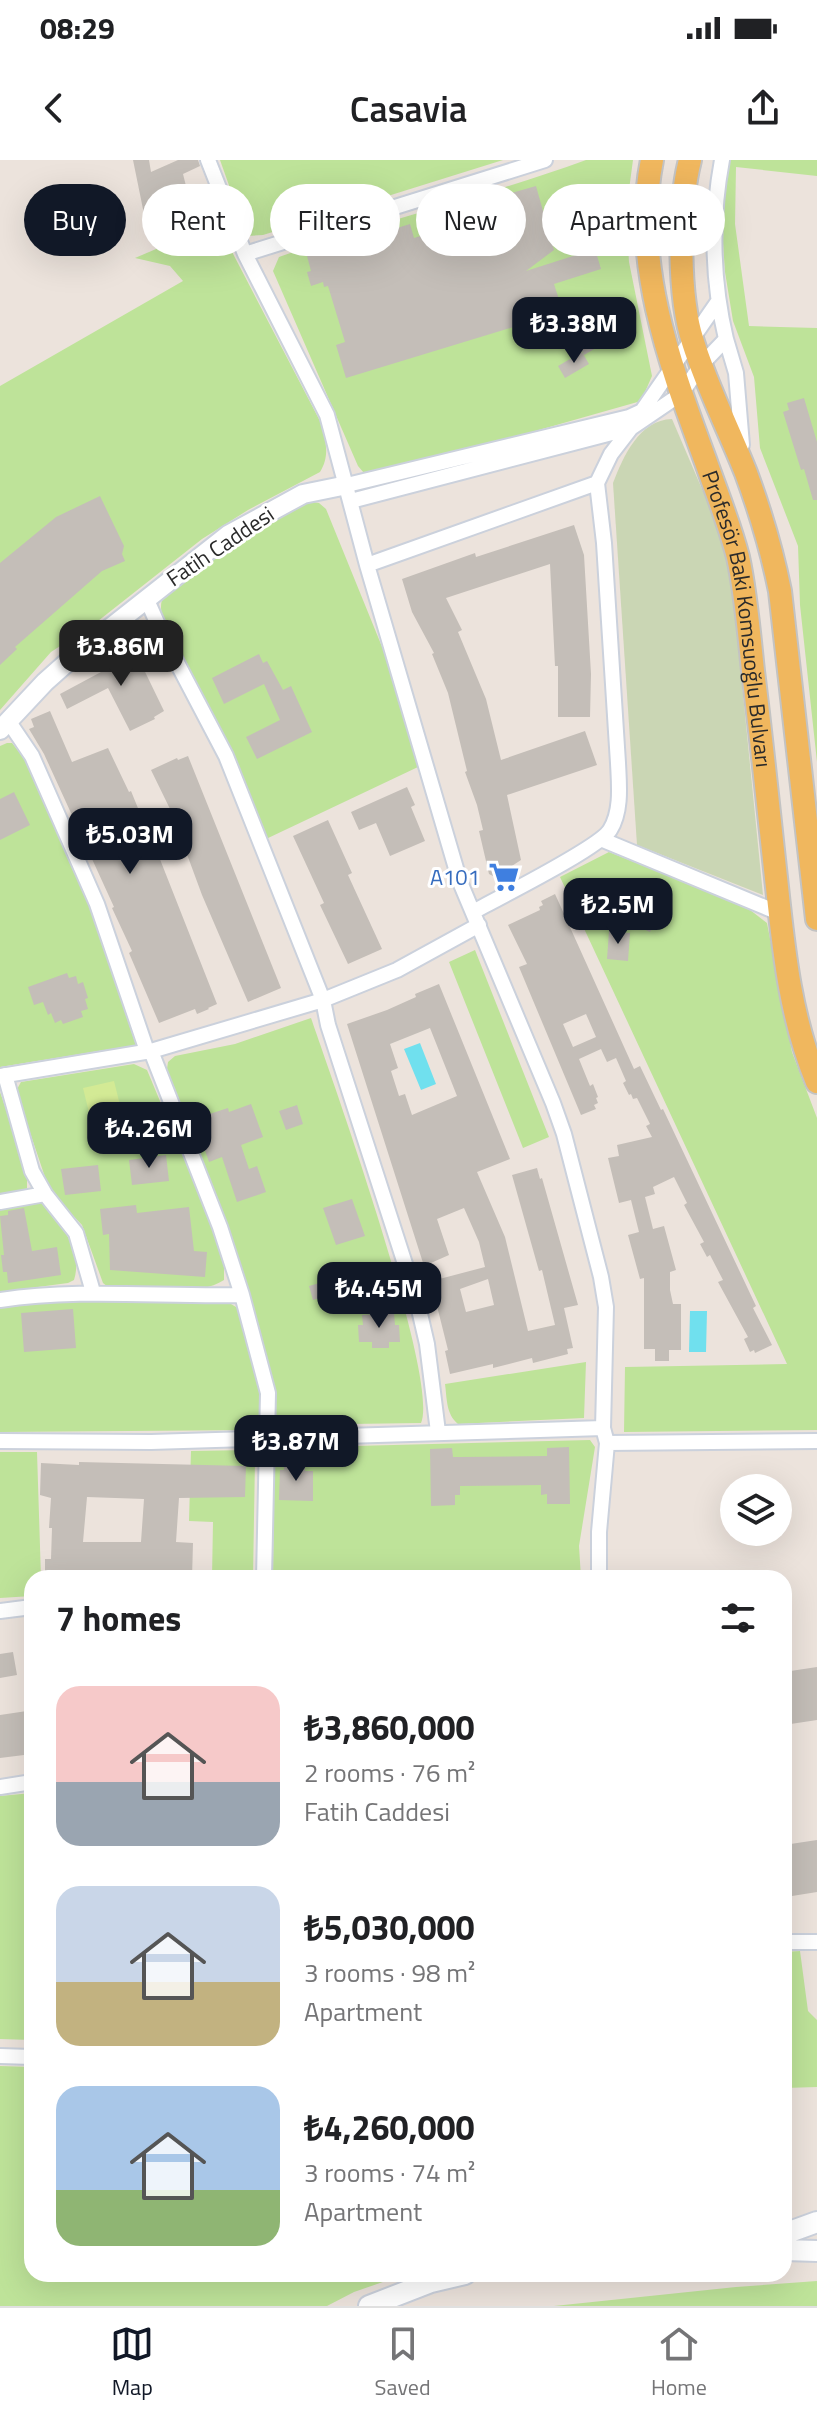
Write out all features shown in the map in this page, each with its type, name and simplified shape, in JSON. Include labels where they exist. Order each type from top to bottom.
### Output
[{"type":"main road","name":"Profesör Baki Komsuoğlu Bulvarı","points":[[652,160],[646,215],[647,250],[661,324],[681,394],[730,529],[744,588],[779,913],[797,1026],[817,1082]]},
{"type":"main road","name":"Profesör Baki Komsuoğlu Bulvarı","points":[[690,160],[682,258],[692,340],[747,477],[780,591],[817,919]]},
{"type":"main road","points":[[792,2231],[817,2222]]},
{"type":"main road","points":[[792,2250],[817,2251]]},
{"type":"main road","points":[[369,2306],[431,2282]]},
{"type":"street","points":[[208,160],[217,184]]},
{"type":"street","points":[[254,251],[545,160]]},
{"type":"street","points":[[722,160],[714,220],[717,303],[736,373],[738,420],[747,477]]},
{"type":"street","points":[[246,256],[327,415],[449,848],[553,1103],[601,1277],[607,1321],[599,1570]]},
{"type":"street","points":[[349,493],[642,411],[717,303]]},
{"type":"street","points":[[93,1292],[76,1233],[45,1194],[28,1157],[2,1076],[149,1051],[323,1000],[397,970],[603,840],[615,818],[619,789],[604,543],[597,483],[611,454],[631,428],[681,394],[702,364],[726,339]]},
{"type":"street","points":[[349,493],[631,428]]},
{"type":"street","points":[[367,565],[597,483]]},
{"type":"street","name":"Fatih Caddesi","points":[[4,726],[72,658],[199,557],[256,519],[303,494],[349,493]]},
{"type":"street","points":[[147,600],[226,756],[323,1000],[328,1025],[417,1301],[427,1344],[438,1432]]},
{"type":"street","points":[[4,726],[32,756],[97,904],[149,1051],[220,1227],[242,1295],[268,1393],[264,1570]]},
{"type":"street","points":[[603,840],[779,913]]},
{"type":"street","points":[[0,1202],[45,1194]]},
{"type":"street","points":[[0,1300],[93,1292],[242,1295]]},
{"type":"street","points":[[0,1441],[151,1442],[438,1432],[817,1441]]},
{"type":"street","points":[[0,1611],[24,1608]]},
{"type":"street","points":[[0,1787],[24,1783]]},
{"type":"street","points":[[792,1942],[817,1942]]},
{"type":"street","points":[[0,2056],[24,2057]]},
{"type":"green space","points":[[220,160],[503,160],[426,184],[416,184],[416,187],[400,192],[400,184],[270,184],[270,233],[263,235],[254,236],[254,184],[229,184]]},
{"type":"green space","points":[[586,160],[633,160],[630,184],[542,184],[542,256],[629,256],[652,376],[641,401],[381,475],[364,473],[358,466],[273,271],[279,257],[400,256],[400,219],[416,214],[416,256],[526,256],[526,184],[516,184]]},
{"type":"green space","points":[[730,160],[817,160],[817,176],[736,167],[735,224],[749,326],[817,328],[817,762],[800,605],[798,546],[760,448],[754,377],[733,321],[724,256],[725,184]]},
{"type":"green space","points":[[142,255],[234,256],[321,423],[325,460],[320,472],[248,510],[202,539],[98,621],[51,652],[0,710],[0,386],[183,281],[170,266],[135,258]]},
{"type":"green space","points":[[672,419],[708,503],[725,553],[734,604],[763,895],[637,845],[613,483],[627,452],[641,433],[660,421]]},
{"type":"green space","points":[[307,501],[319,503],[326,509],[389,664],[418,767],[266,839],[226,744],[166,626],[161,606],[169,590],[204,563]]},
{"type":"green space","points":[[12,743],[27,762],[86,896],[136,1045],[0,1067],[0,746]]},
{"type":"green space","points":[[609,852],[745,906],[767,923],[792,1052],[817,1118],[817,1430],[624,1432],[625,1367],[787,1364],[560,877]]},
{"type":"green space","points":[[475,950],[549,1137],[523,1148],[449,962]]},
{"type":"green space","points":[[311,1018],[400,1292],[423,1396],[421,1423],[277,1425],[268,1363],[252,1305],[214,1191],[167,1069],[168,1062],[175,1056],[235,1044]]},
{"type":"green space","points":[[134,1064],[147,1070],[213,1228],[224,1267],[224,1280],[213,1286],[168,1291],[108,1287],[103,1283],[82,1225],[59,1201],[46,1180],[16,1091],[21,1082]]},
{"type":"green space","points":[[114,1081],[127,1133],[96,1141],[83,1088]]},
{"type":"green space","points":[[0,1092],[27,1169],[27,1189],[0,1195]]},
{"type":"green space","points":[[40,1199],[68,1236],[75,1257],[74,1280],[0,1292],[0,1207]]},
{"type":"green space","points":[[106,1297],[231,1304],[241,1310],[259,1384],[259,1430],[0,1432],[0,1308]]},
{"type":"green space","points":[[586,1362],[584,1418],[458,1424],[449,1411],[445,1384]]},
{"type":"green space","points":[[590,1440],[595,1447],[579,1546],[580,1570],[273,1570],[274,1455],[277,1448]]},
{"type":"green space","points":[[249,1450],[255,1459],[253,1570],[212,1570],[213,1522],[189,1521],[191,1451]]},
{"type":"green space","points":[[0,1452],[37,1452],[41,1570],[24,1570],[24,1596],[0,1598]]},
{"type":"green space","points":[[24,1794],[24,2040],[0,2039],[0,1796]]},
{"type":"green space","points":[[800,1951],[808,2011],[817,2020],[817,2087],[792,2088],[792,1952]]},
{"type":"green space","points":[[0,2066],[24,2067],[24,2282],[383,2282],[327,2306],[0,2306]]},
{"type":"green space","points":[[817,2281],[817,2306],[554,2306],[736,2287]]},
{"type":"water","points":[[420,1043],[436,1084],[421,1090],[404,1049]]},
{"type":"water","points":[[690,1311],[707,1311],[706,1352],[689,1352]]},
{"type":"building","points":[[133,160],[149,160],[151,172],[178,160],[198,160],[200,166],[183,174],[186,184],[142,184],[142,204]]},
{"type":"building","points":[[536,186],[542,207],[542,256],[546,256],[526,271],[573,256],[597,256],[601,269],[554,284],[563,312],[346,378],[336,345],[345,342],[328,286],[324,287],[323,282],[311,286],[307,256],[400,256],[400,227],[410,224],[416,237],[416,256],[526,256],[526,189]]},
{"type":"building","points":[[604,306],[620,334],[584,355],[578,343],[590,336],[580,319]]},
{"type":"building","points":[[582,352],[589,364],[565,378],[558,366]]},
{"type":"building","points":[[804,398],[817,442],[817,500],[813,500],[804,469],[801,470],[783,412],[789,410],[787,403]]},
{"type":"building","points":[[100,496],[124,546],[122,554],[125,561],[102,571],[15,647],[17,649],[0,665],[0,563],[56,517]]},
{"type":"building","points":[[574,525],[584,555],[591,674],[590,717],[558,717],[558,666],[555,666],[550,564],[446,598],[462,630],[458,632],[486,699],[501,760],[585,731],[597,765],[507,795],[521,860],[495,877],[489,874],[479,831],[483,830],[465,772],[448,693],[434,653],[412,612],[402,579],[475,553],[476,557]]},
{"type":"building","points":[[133,647],[164,711],[130,731],[108,688],[67,709],[60,694],[101,672],[96,662],[121,649],[123,652]]},
{"type":"building","points":[[259,654],[263,663],[267,661],[283,690],[291,686],[312,732],[257,759],[246,737],[280,720],[264,684],[224,704],[212,678]]},
{"type":"building","points":[[50,711],[72,762],[108,748],[131,791],[142,818],[136,820],[144,842],[152,839],[217,1004],[209,1009],[197,1014],[195,1009],[159,1023],[129,953],[132,951],[114,907],[44,754],[29,729],[34,727],[31,719]]},
{"type":"building","points":[[188,756],[281,988],[248,1002],[202,895],[171,811],[151,770]]},
{"type":"building","points":[[407,787],[415,805],[411,807],[425,841],[390,856],[376,823],[359,830],[351,812]]},
{"type":"building","points":[[14,792],[30,825],[0,840],[0,799]]},
{"type":"building","points":[[328,820],[352,873],[348,875],[382,949],[348,964],[320,905],[324,903],[293,836]]},
{"type":"building","points":[[644,878],[658,885],[650,902],[661,906],[650,932],[630,923],[641,898],[636,896]]},
{"type":"building","points":[[555,894],[634,1069],[640,1066],[663,1109],[772,1345],[755,1353],[754,1350],[750,1352],[744,1339],[748,1337],[718,1282],[723,1280],[710,1255],[707,1257],[700,1244],[704,1242],[684,1205],[687,1203],[674,1177],[653,1187],[655,1194],[645,1197],[653,1229],[664,1226],[676,1270],[670,1272],[670,1290],[673,1304],[681,1304],[681,1350],[669,1350],[669,1361],[655,1361],[655,1349],[644,1349],[644,1278],[640,1279],[628,1235],[639,1232],[631,1200],[619,1203],[608,1158],[619,1156],[617,1145],[652,1137],[646,1126],[650,1124],[637,1098],[629,1095],[616,1058],[607,1062],[601,1049],[579,1059],[598,1097],[598,1103],[594,1105],[596,1109],[581,1115],[519,967],[527,964],[508,925],[540,910],[539,907],[543,905],[541,901]],"holes":[[[586,1014],[596,1037],[573,1047],[563,1024]]]},
{"type":"building","points":[[609,931],[630,933],[628,961],[607,959]]},
{"type":"building","points":[[67,973],[69,978],[76,976],[78,984],[83,982],[88,1009],[81,1011],[83,1017],[63,1024],[61,1020],[55,1023],[43,1002],[34,1005],[28,987]]},
{"type":"building","points":[[439,984],[510,1159],[477,1172],[505,1237],[528,1331],[555,1325],[542,1270],[539,1271],[512,1175],[537,1168],[542,1178],[578,1305],[564,1308],[573,1348],[567,1349],[568,1354],[533,1363],[532,1358],[450,1374],[445,1351],[448,1350],[428,1282],[485,1267],[479,1242],[464,1208],[437,1219],[449,1255],[424,1266],[347,1024],[387,1010],[416,997],[415,994]],"holes":[[[430,1028],[457,1096],[412,1115],[405,1094],[399,1096],[391,1071],[398,1068],[390,1044]],[[488,1279],[494,1305],[466,1312],[460,1289]]]},
{"type":"building","points":[[251,1104],[263,1137],[241,1145],[249,1169],[257,1166],[266,1192],[237,1202],[222,1157],[209,1162],[194,1119]]},
{"type":"building","points":[[297,1105],[303,1124],[286,1130],[279,1111]]},
{"type":"building","points":[[166,1155],[169,1181],[132,1185],[129,1160]]},
{"type":"building","points":[[98,1165],[101,1191],[65,1195],[61,1169]]},
{"type":"building","points":[[352,1199],[365,1236],[336,1245],[323,1208]]},
{"type":"building","points":[[136,1205],[137,1213],[189,1207],[194,1251],[207,1252],[205,1277],[110,1270],[109,1234],[103,1235],[100,1209]]},
{"type":"building","points":[[24,1208],[32,1251],[57,1247],[61,1275],[8,1283],[7,1272],[3,1272],[0,1216]]},
{"type":"building","points":[[359,1272],[365,1290],[349,1294],[348,1290],[313,1300],[309,1286]]},
{"type":"building","points":[[73,1309],[76,1348],[24,1352],[21,1313]]},
{"type":"building","points":[[394,1313],[395,1325],[399,1325],[400,1342],[389,1342],[389,1348],[372,1348],[372,1342],[359,1342],[358,1325],[363,1325],[362,1315]]},
{"type":"building","points":[[569,1447],[570,1504],[547,1504],[547,1494],[541,1495],[541,1485],[460,1486],[460,1495],[455,1495],[455,1505],[431,1506],[430,1449],[452,1448],[453,1457],[547,1456],[547,1448]]},
{"type":"building","points":[[41,1463],[246,1466],[245,1497],[179,1498],[176,1542],[193,1543],[192,1570],[45,1570],[45,1559],[51,1559],[51,1498],[40,1495]],"holes":[[[87,1497],[144,1499],[141,1542],[83,1542]]]},
{"type":"building","points":[[284,1464],[305,1464],[305,1471],[313,1471],[313,1501],[279,1500],[280,1470],[284,1470]]},
{"type":"building","points":[[13,1652],[17,1675],[0,1678],[0,1654]]},
{"type":"building","points":[[817,1667],[817,1720],[792,1724],[792,1671]]},
{"type":"building","points":[[24,1711],[24,1755],[0,1758],[0,1715]]},
{"type":"building","points":[[817,1840],[817,1892],[792,1896],[792,1844]]},
{"type":"place","name":"A101","points":[[504,877]]}]
